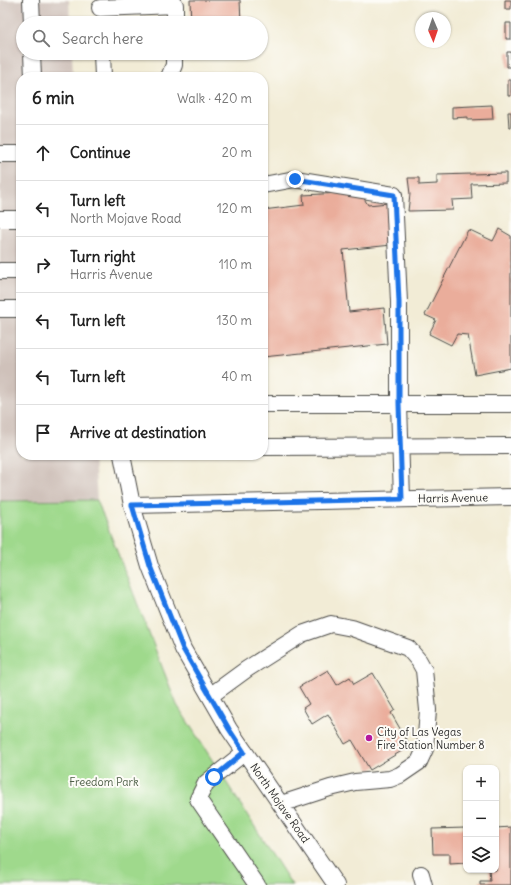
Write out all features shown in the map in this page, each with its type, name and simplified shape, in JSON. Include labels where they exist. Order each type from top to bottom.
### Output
[{"type":"street","points":[[31,0],[32,16]]},
{"type":"street","points":[[100,10],[173,3],[174,16]]},
{"type":"street","points":[[32,60],[33,72]]},
{"type":"street","points":[[102,60],[103,72]]},
{"type":"street","points":[[170,72],[174,65],[174,60]]},
{"type":"street","points":[[0,154],[16,154]]},
{"type":"street","points":[[268,184],[295,179],[394,195],[399,302],[399,404],[402,499]]},
{"type":"street","points":[[0,220],[16,219]]},
{"type":"street","points":[[0,271],[16,270]]},
{"type":"street","points":[[0,309],[16,309]]},
{"type":"street","points":[[268,404],[511,404]]},
{"type":"street","points":[[268,447],[511,446]]},
{"type":"street","name":"North Mojave Road","points":[[123,460],[132,505],[150,566],[183,649],[229,729],[336,885]]},
{"type":"street","name":"Harris Avenue","points":[[132,505],[511,497]]},
{"type":"street","points":[[210,696],[246,669],[302,634],[331,624],[352,628],[408,648],[419,660],[424,670],[428,710],[425,749],[419,762],[400,775],[390,779],[355,782],[330,788],[281,804]]},
{"type":"street","points":[[244,752],[206,783],[198,799],[257,885]]},
{"type":"shaded area","points":[[0,0],[69,0],[70,16],[16,16],[16,60],[72,60],[73,72],[16,72],[16,460],[94,460],[97,500],[0,501]]},
{"type":"green space","name":"Freedom Park","points":[[97,500],[177,705],[292,885],[0,885],[0,501]]},
{"type":"building","points":[[190,0],[240,0],[241,16],[191,16]]},
{"type":"building","points":[[505,0],[511,0],[511,9],[505,9]]},
{"type":"building","points":[[506,23],[511,23],[511,39],[506,39]]},
{"type":"building","points":[[507,52],[511,52],[511,67],[507,67]]},
{"type":"building","points":[[508,80],[511,80],[511,96],[508,96]]},
{"type":"building","points":[[492,105],[493,119],[468,120],[468,117],[452,118],[452,107]]},
{"type":"building","points":[[508,112],[511,112],[511,127],[509,127]]},
{"type":"building","points":[[506,173],[506,183],[471,184],[472,199],[452,200],[453,210],[408,211],[410,194],[408,178],[419,178],[419,185],[437,184],[437,175]]},
{"type":"building","points":[[360,192],[368,205],[388,203],[392,245],[343,250],[349,312],[384,308],[387,344],[268,356],[268,209],[304,205],[303,195]]},
{"type":"building","points":[[499,229],[511,236],[511,368],[475,375],[468,335],[457,334],[451,345],[429,334],[436,320],[425,315],[468,230],[493,241]]},
{"type":"building","points":[[328,670],[337,685],[350,677],[354,684],[373,673],[395,710],[391,713],[410,746],[370,770],[352,740],[345,744],[328,714],[312,724],[303,708],[309,704],[299,687]]},
{"type":"building","points":[[511,827],[511,885],[480,885],[480,881],[490,881],[489,873],[499,873],[499,828]]},
{"type":"building","points":[[463,828],[463,863],[450,864],[450,854],[433,854],[432,829]]},
{"type":"place","name":"City of Las Vegas Fire Station Number 8","points":[[369,738]]},
{"type":"route","points":[[214,777],[244,752],[183,649],[150,566],[132,505],[402,499],[399,404],[399,302],[394,195],[295,179]]}]
